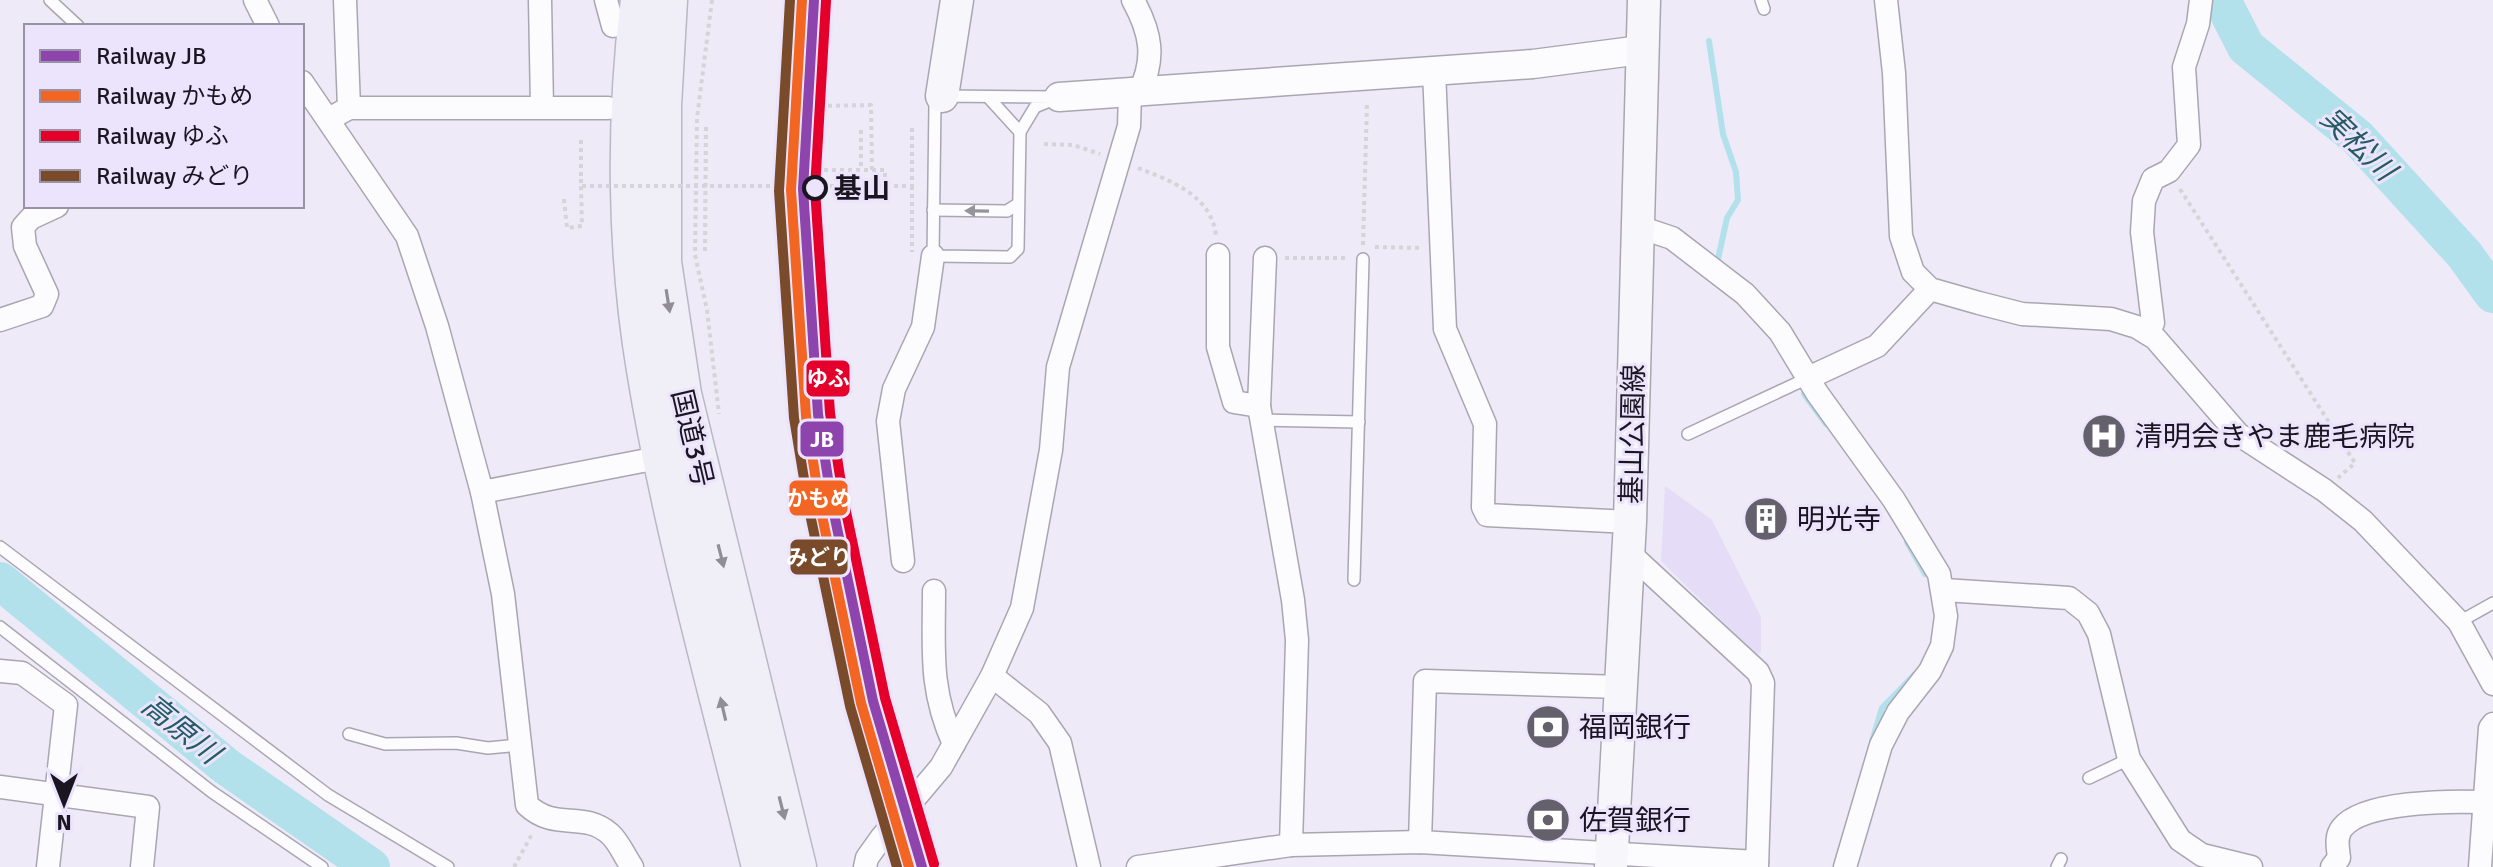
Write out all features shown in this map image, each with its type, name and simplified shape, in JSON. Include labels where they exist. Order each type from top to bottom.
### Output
[{"type":"highway","name":"国道3号","points":[[640,0],[631,112],[631,190],[645,368],[663,457],[761,867]]},
{"type":"highway","name":"国道3号","points":[[668,0],[662,106],[662,262],[682,394],[797,867]]},
{"type":"highway","points":[[662,262],[681,209],[679,71],[687,0]]},
{"type":"highway","points":[[612,9],[608,108],[611,223],[618,292],[632,344],[645,368]]},
{"type":"main road","points":[[942,96],[957,0]]},
{"type":"main road","name":"基山公園線","points":[[1611,860],[1629,537],[1644,0]]},
{"type":"street","points":[[255,0],[267,24]]},
{"type":"street","points":[[339,113],[345,0]]},
{"type":"street","points":[[540,0],[542,107]]},
{"type":"street","points":[[865,867],[867,858],[922,792],[954,744],[992,676],[1022,608],[1051,450],[1058,367],[1120,161],[1134,93],[1149,72],[1151,49],[1146,25],[1133,0]]},
{"type":"street","points":[[1886,0],[1894,73],[1901,236],[1913,272],[1930,289],[2022,314],[2111,319],[2147,333],[2238,434],[2324,490],[2363,521],[2459,622],[2493,684]]},
{"type":"street","points":[[2147,333],[2153,323],[2142,232],[2144,201],[2153,179],[2169,171],[2189,145],[2184,67],[2198,24],[2201,0]]},
{"type":"street","points":[[1059,97],[1533,64],[1641,50]]},
{"type":"street","points":[[1138,867],[1201,863],[1291,845],[1420,842],[1611,860],[1757,865],[1763,683],[1758,672],[1629,537],[1487,515],[1483,507],[1485,424],[1445,329],[1434,71]]},
{"type":"street","points":[[304,84],[339,113],[407,236],[450,367],[482,492],[508,624],[527,805],[540,817],[589,822],[610,835],[632,867]]},
{"type":"street","points":[[339,113],[608,108]]},
{"type":"street","points":[[0,320],[42,306],[47,294],[25,246],[23,227],[31,218],[53,208]]},
{"type":"street","points":[[1636,226],[1672,238],[1745,294],[1780,332],[1808,378],[1894,500],[1939,574],[1946,616],[1942,646],[1930,671],[1898,712],[1881,745],[1845,867]]},
{"type":"street","points":[[1218,255],[1218,347],[1234,402],[1261,413]]},
{"type":"street","points":[[1265,258],[1261,413],[1297,640],[1291,845]]},
{"type":"street","points":[[903,561],[888,421],[894,389],[923,327],[922,259]]},
{"type":"street","points":[[1808,378],[1877,346],[1930,289]]},
{"type":"street","points":[[482,492],[663,457]]},
{"type":"street","points":[[1944,590],[2069,598],[2088,613],[2099,634],[2129,759],[2180,840],[2202,855],[2251,867]]},
{"type":"street","points":[[934,591],[933,671],[939,711],[954,744]]},
{"type":"street","points":[[0,671],[22,673],[66,705],[48,867]]},
{"type":"street","points":[[992,676],[1039,713],[1060,743],[1089,867]]},
{"type":"street","points":[[1420,842],[1425,681],[1621,687]]},
{"type":"street","points":[[2480,867],[2482,802],[2493,724]]},
{"type":"street","points":[[0,787],[148,807],[142,867]]},
{"type":"street","points":[[2332,867],[2339,858],[2338,838],[2343,826],[2362,817],[2429,800],[2482,802]]},
{"type":"lane","points":[[50,0],[76,24]]},
{"type":"lane","points":[[942,96],[1059,97],[1035,107],[1020,132],[1018,249],[1010,257],[922,259],[933,210],[935,104],[942,96]]},
{"type":"lane","points":[[989,98],[1020,132]]},
{"type":"lane","points":[[933,210],[1007,211],[1018,204]]},
{"type":"lane","points":[[1354,580],[1363,253]]},
{"type":"lane","points":[[1688,434],[1808,378]]},
{"type":"lane","points":[[1261,413],[1359,422]]},
{"type":"lane","points":[[0,547],[328,795],[448,867]]},
{"type":"lane","points":[[2459,622],[2493,603]]},
{"type":"lane","points":[[0,627],[212,792],[322,867]]},
{"type":"lane","points":[[349,734],[385,744],[456,743],[488,748],[519,745]]},
{"type":"lane","points":[[2089,778],[2129,759]]},
{"type":"path","points":[[712,0],[697,118],[695,255],[707,310],[720,417]]},
{"type":"path","points":[[1363,253],[1367,103]]},
{"type":"path","points":[[820,106],[871,105],[872,170]]},
{"type":"path","points":[[705,251],[706,124]]},
{"type":"path","points":[[912,128],[912,186],[922,259]]},
{"type":"path","points":[[861,130],[861,170]]},
{"type":"path","points":[[818,136],[818,170],[885,170],[885,186]]},
{"type":"path","points":[[564,199],[567,228],[582,226],[581,140]]},
{"type":"path","points":[[776,144],[776,186]]},
{"type":"path","points":[[1044,144],[1073,145],[1166,179],[1201,202],[1215,219],[1218,255]]},
{"type":"path","points":[[2169,171],[2355,463],[2324,490]]},
{"type":"path","points":[[581,186],[912,186]]},
{"type":"path","points":[[1265,258],[1440,248]]},
{"type":"path","points":[[514,867],[540,817]]},
{"type":"shaded area","points":[[1665,486],[1712,520],[1761,617],[1761,651],[1757,655],[1661,561]]},
{"type":"waterway","name":"実松川","points":[[2222,0],[2246,47],[2358,138],[2464,254],[2493,294]]},
{"type":"waterway","points":[[1709,41],[1723,134],[1736,172],[1738,200],[1727,218],[1718,259]]},
{"type":"waterway","points":[[1804,394],[1826,424]]},
{"type":"waterway","points":[[1907,542],[1925,574]]},
{"type":"waterway","name":"高原川","points":[[0,581],[227,767],[371,867]]},
{"type":"waterway","points":[[1872,741],[1882,708],[1914,675]]},
{"type":"railway","points":[[791,121],[788,205],[795,311],[804,416],[818,504],[855,691],[910,867]]},
{"type":"rail line","name":"みどり","points":[[790,0],[779,191],[794,418],[809,509],[850,706],[897,867]]},
{"type":"rail line","name":"かもめ","points":[[802,0],[791,190],[806,416],[820,506],[861,703],[909,867]]},
{"type":"rail line","name":"JB","points":[[814,0],[803,189],[818,414],[832,504],[873,701],[922,867]]},
{"type":"rail line","name":"ゆふ","points":[[826,1],[815,189],[830,413],[844,502],[885,698],[934,864]]},
{"type":"place","name":"基山","points":[[815,188]]},
{"type":"place","name":"清明会きやま鹿毛病院","points":[[2104,436]]},
{"type":"place","name":"明光寺","points":[[1766,519]]},
{"type":"place","name":"福岡銀行","points":[[1548,727]]},
{"type":"place","name":"佐賀銀行","points":[[1548,820]]}]
